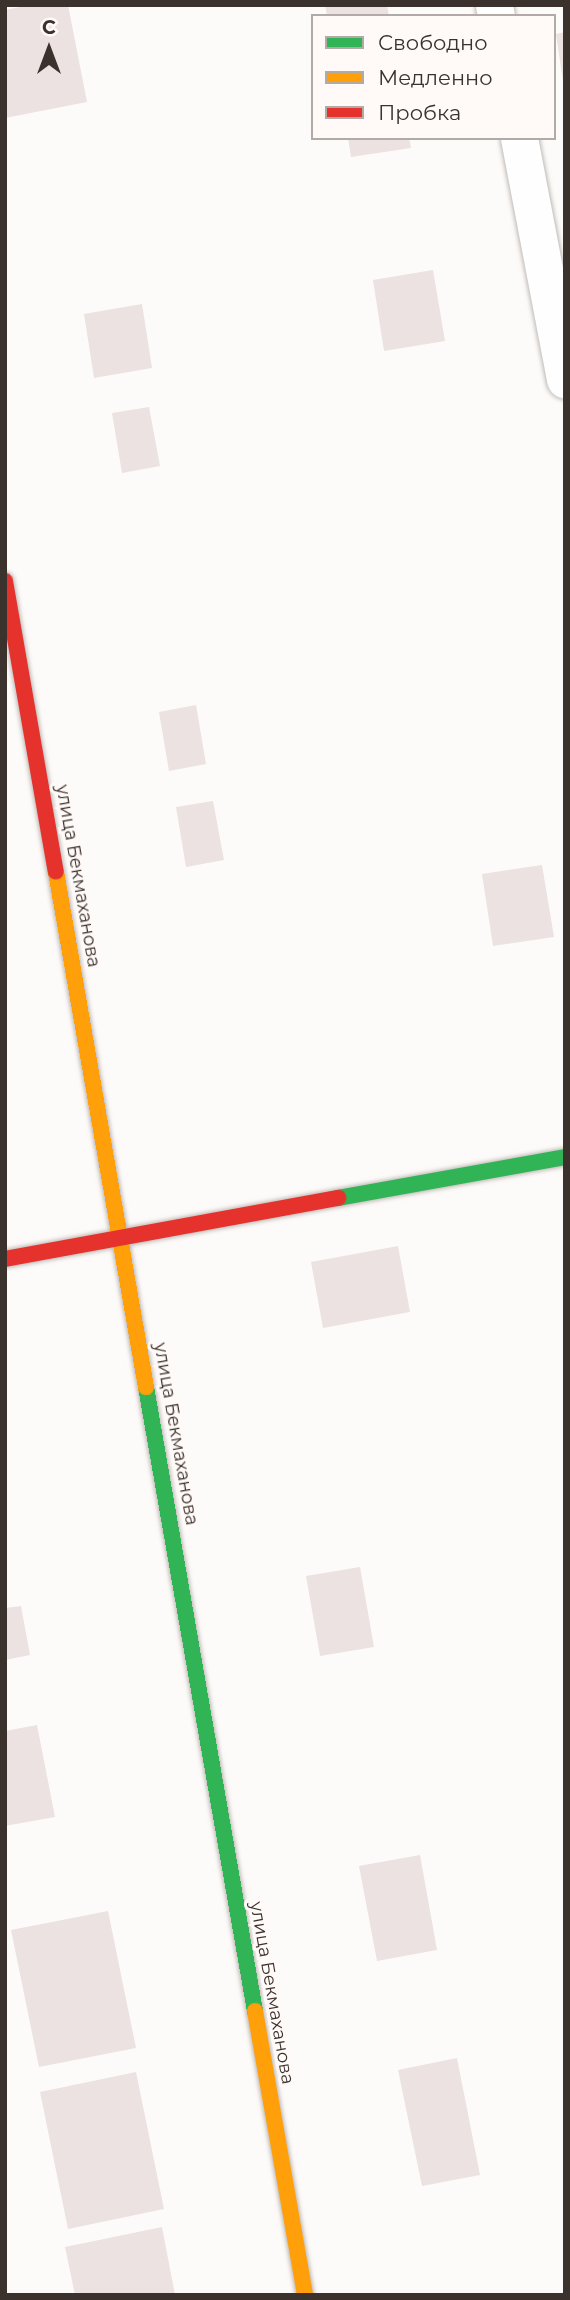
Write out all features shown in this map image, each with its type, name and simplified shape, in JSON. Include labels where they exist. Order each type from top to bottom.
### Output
[{"type":"street","points":[[519,140],[565,380]]},
{"type":"street","name":"улица Бекмаханова","points":[[5,581],[123,1238],[305,2295]]},
{"type":"street","points":[[5,1259],[565,1157]]},
{"type":"building","points":[[30,5],[68,5],[87,102],[5,118],[5,10]]},
{"type":"building","points":[[325,5],[387,5],[389,14],[327,14]]},
{"type":"building","points":[[565,32],[565,81],[563,81],[556,34]]},
{"type":"building","points":[[348,140],[409,140],[411,148],[351,157]]},
{"type":"building","points":[[433,270],[445,341],[384,351],[373,280]]},
{"type":"building","points":[[142,304],[152,368],[94,378],[84,314]]},
{"type":"building","points":[[149,407],[160,466],[122,473],[112,413]]},
{"type":"building","points":[[196,705],[206,764],[169,771],[159,712]]},
{"type":"building","points":[[213,801],[224,860],[186,867],[176,807]]},
{"type":"building","points":[[542,865],[554,937],[493,946],[482,874]]},
{"type":"building","points":[[398,1246],[410,1312],[323,1328],[311,1262]]},
{"type":"building","points":[[360,1567],[374,1647],[320,1656],[306,1576]]},
{"type":"building","points":[[21,1606],[30,1655],[5,1660],[5,1608]]},
{"type":"building","points":[[37,1725],[55,1817],[5,1826],[5,1731]]},
{"type":"building","points":[[420,1855],[437,1950],[377,1961],[359,1866]]},
{"type":"building","points":[[108,1911],[136,2048],[39,2067],[11,1930]]},
{"type":"building","points":[[457,2058],[480,2175],[422,2186],[398,2070]]},
{"type":"building","points":[[136,2072],[164,2209],[68,2229],[40,2092]]},
{"type":"building","points":[[162,2227],[175,2295],[75,2295],[65,2247]]},
{"type":"traffic: fast","points":[[338,1198],[565,1157]]},
{"type":"traffic: fast","points":[[146,1387],[255,2011]]},
{"type":"traffic: slow","points":[[56,872],[146,1387]]},
{"type":"traffic: slow","points":[[255,2011],[305,2295]]},
{"type":"traffic: jam","points":[[5,581],[56,872]]},
{"type":"traffic: jam","points":[[5,1259],[338,1198]]}]
